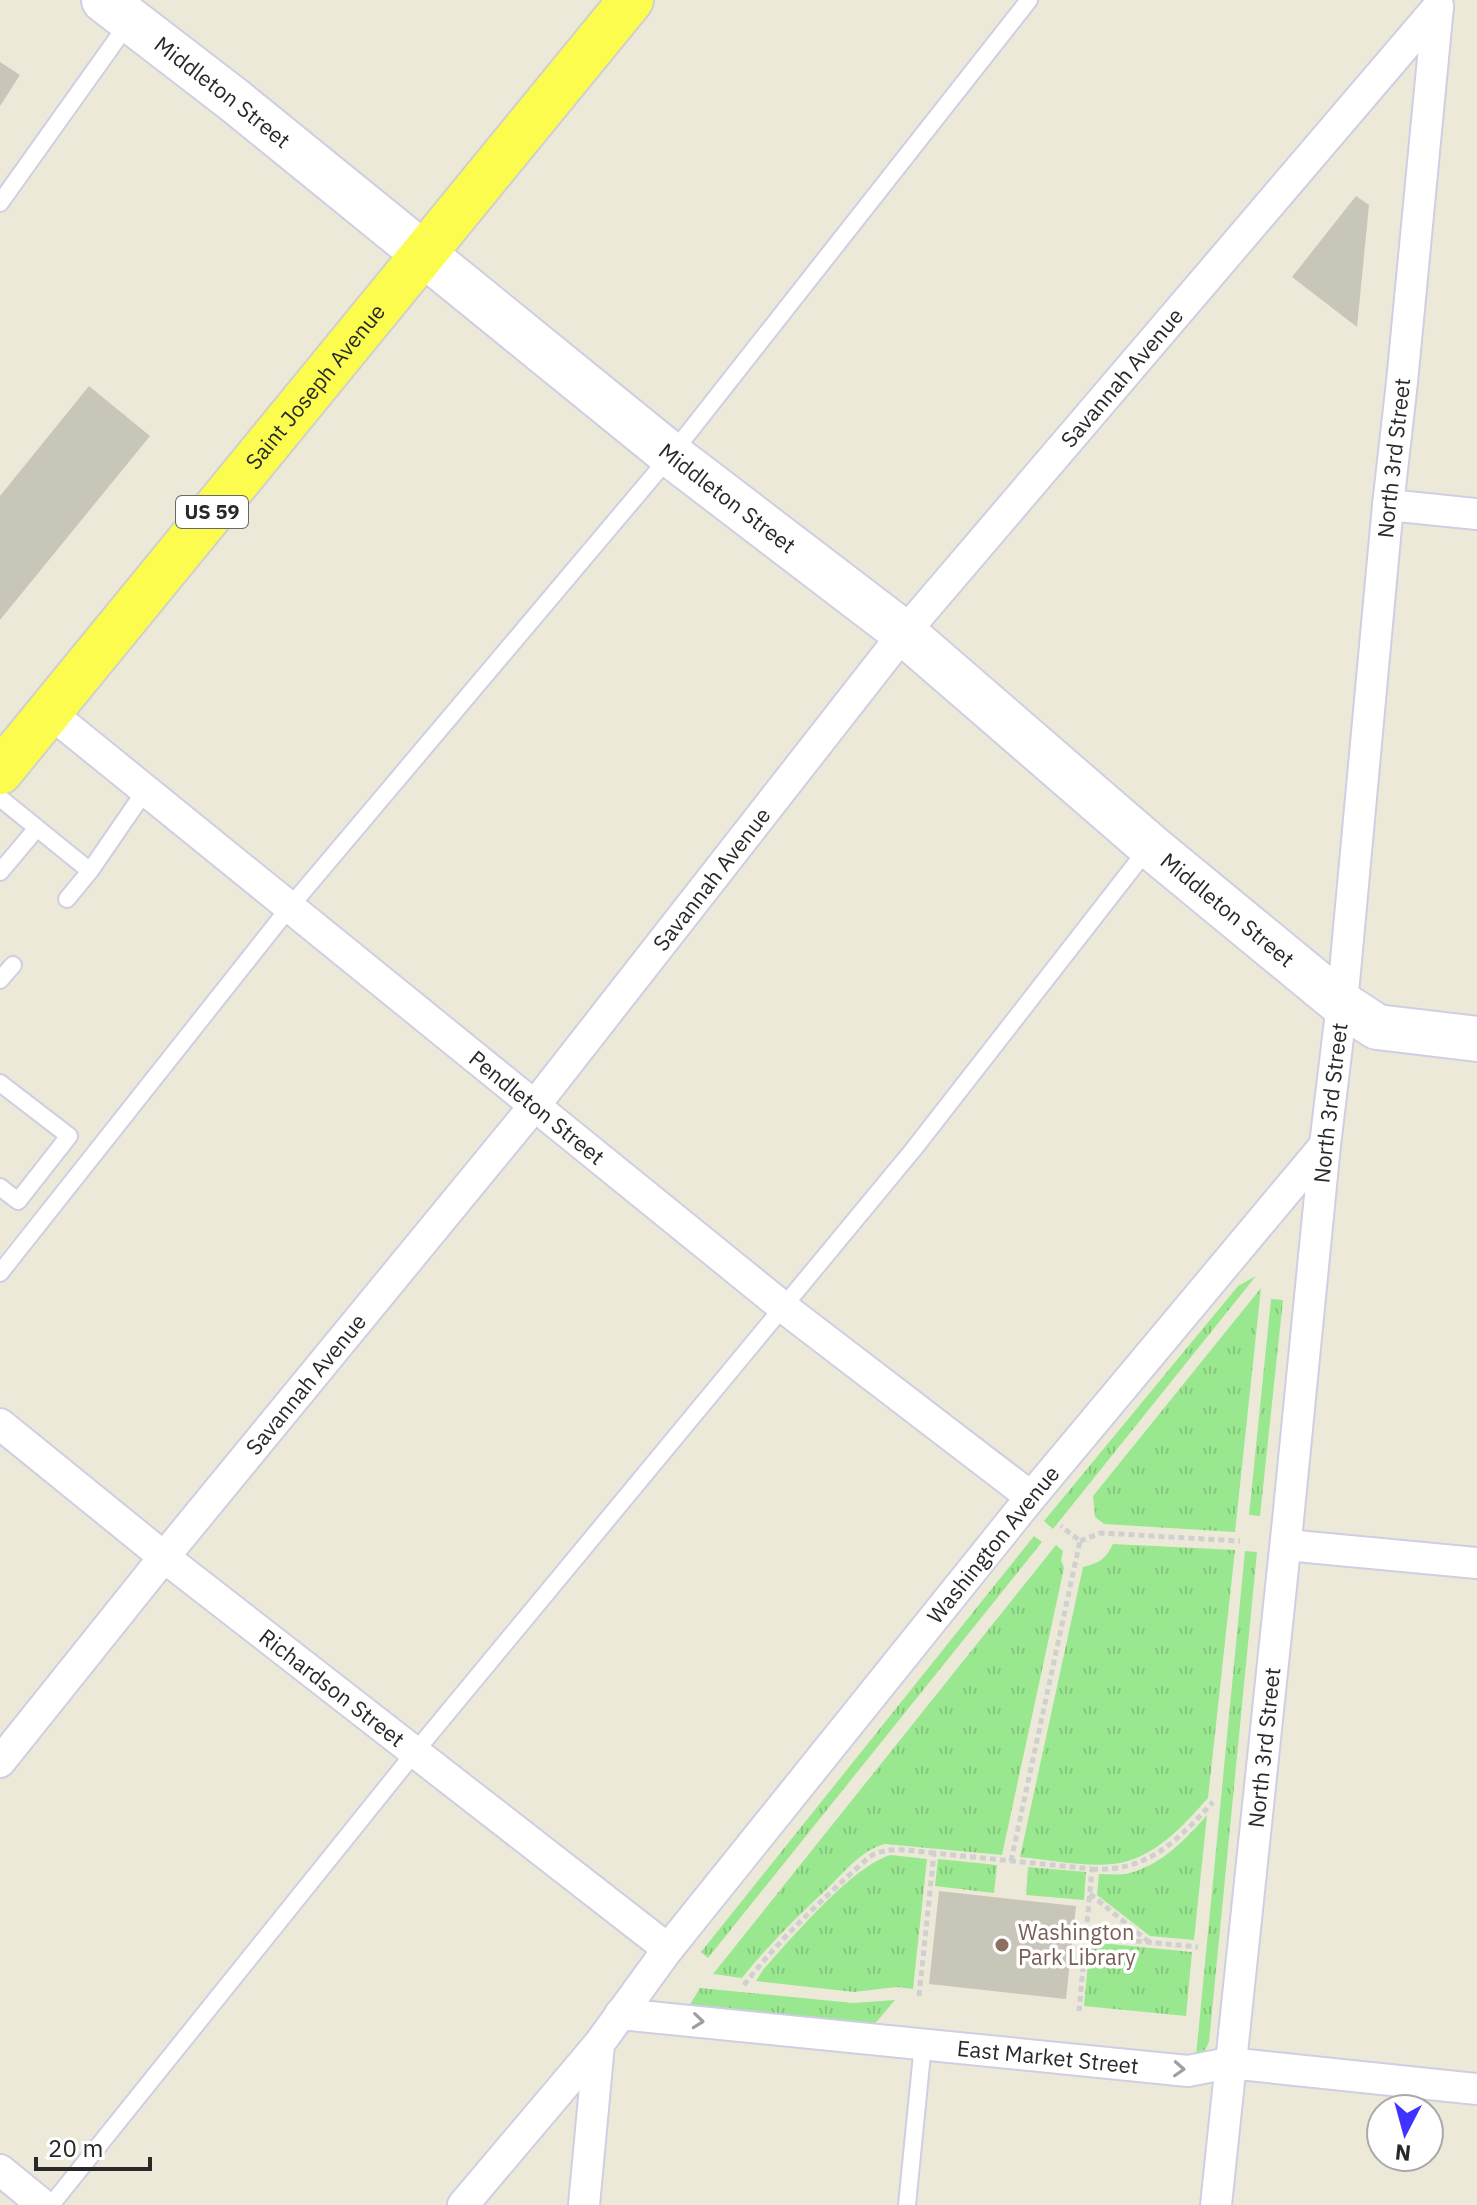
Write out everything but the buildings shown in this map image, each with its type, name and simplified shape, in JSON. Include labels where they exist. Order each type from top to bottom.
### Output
[{"type":"main road","name":"Saint Joseph Avenue","points":[[0,772],[631,0]]},
{"type":"street","name":"North 3rd Street","points":[[1216,2205],[1342,1004],[1438,4]]},
{"type":"street","name":"Savannah Avenue","points":[[0,1762],[535,1105],[904,633],[1438,4]]},
{"type":"street","name":"Middleton Street","points":[[117,10],[424,252],[671,455],[904,633],[1150,846],[1342,1004],[1377,1027],[1477,1039]]},
{"type":"street","points":[[1388,505],[1477,514]]},
{"type":"street","name":"Pendleton Street","points":[[49,712],[783,1307],[1031,1497]]},
{"type":"street","name":"Washington Avenue","points":[[599,2044],[668,1949],[1031,1497],[1325,1145]]},
{"type":"street","name":"Richardson Street","points":[[0,1424],[164,1557],[668,1949]]},
{"type":"street","points":[[1286,1545],[1477,1563]]},
{"type":"street","name":"East Market Street","points":[[620,2014],[1188,2071],[1229,2063],[1477,2089]]},
{"type":"street","points":[[463,2205],[599,2044]]},
{"type":"street","points":[[584,2205],[599,2044]]},
{"type":"street","points":[[0,2170],[43,2205]]},
{"type":"lane","points":[[0,1273],[289,908],[671,455],[1029,0]]},
{"type":"lane","points":[[0,203],[117,10]]},
{"type":"lane","points":[[67,899],[145,791]]},
{"type":"lane","points":[[0,798],[90,871]]},
{"type":"lane","points":[[0,872],[37,828]]},
{"type":"lane","points":[[51,2205],[415,1752],[913,1150],[1150,846]]},
{"type":"lane","points":[[0,980],[13,965]]},
{"type":"lane","points":[[0,1083],[69,1136],[18,1201],[0,1187]]},
{"type":"lane","points":[[907,2205],[923,2044]]},
{"type":"path","points":[[1061,1526],[1080,1541]]},
{"type":"path","points":[[1080,1541],[1101,1533],[1240,1541]]},
{"type":"path","points":[[1011,1861],[1080,1541]]},
{"type":"path","points":[[744,1985],[818,1904],[879,1851],[889,1849],[1092,1869],[1121,1869],[1163,1851],[1213,1802]]},
{"type":"path","points":[[919,1996],[934,1853]]},
{"type":"path","points":[[1079,2011],[1092,1869]]},
{"type":"path","points":[[1090,1894],[1150,1942]]},
{"type":"path","points":[[1086,1936],[1198,1947]]},
{"type":"green space","points":[[1256,1276],[1053,1529],[1044,1521],[1238,1286]]},
{"type":"green space","points":[[1261,1288],[1235,1532],[1104,1524],[1095,1517],[1093,1496]]},
{"type":"green space","points":[[1271,1299],[1283,1300],[1260,1516],[1249,1515]]},
{"type":"green space","points":[[1034,1536],[1042,1542],[708,1958],[701,1952]]},
{"type":"green space","points":[[1113,1544],[1235,1550],[1208,1798],[1166,1840],[1128,1861],[1090,1865],[1020,1857],[1083,1567],[1101,1560]]},
{"type":"green space","points":[[1056,1545],[1063,1551],[1061,1560],[1064,1568],[1002,1855],[885,1844],[877,1847],[848,1867],[784,1930],[742,1978],[713,1974]]},
{"type":"green space","points":[[1245,1551],[1257,1552],[1209,2042],[1205,2050],[1196,2056]]},
{"type":"green space","points":[[1207,1815],[1194,1940],[1150,1936],[1097,1895],[1099,1874],[1125,1874],[1161,1859]]},
{"type":"green space","points":[[891,1855],[927,1859],[913,1989],[897,1987],[854,1992],[756,1981],[789,1940],[841,1888],[859,1873]]},
{"type":"green space","points":[[938,1859],[997,1865],[994,1893],[935,1886]]},
{"type":"green space","points":[[1028,1867],[1086,1872],[1084,1900],[1026,1895]]},
{"type":"green space","points":[[1090,1942],[1192,1952],[1186,2016],[1084,2006]]},
{"type":"green space","points":[[700,1988],[853,2003],[895,2000],[873,2026],[689,2006]]},
{"type":"place","name":"Washington Park Library","points":[[1002,1945]]}]
